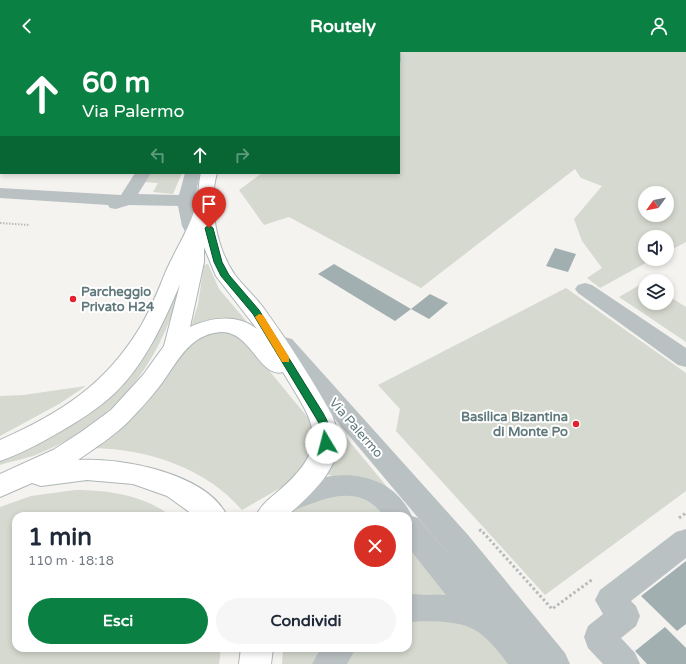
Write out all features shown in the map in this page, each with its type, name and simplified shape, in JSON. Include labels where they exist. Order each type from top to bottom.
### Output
[{"type":"main road","name":"Via Palermo","points":[[209,174],[205,190],[195,202],[218,262],[226,276],[256,312]]},
{"type":"main road","points":[[2,485],[62,457],[90,439],[135,400],[151,381],[174,347],[184,312],[195,262],[195,202]]},
{"type":"main road","points":[[0,451],[47,428],[95,397],[107,386],[121,370],[152,324],[194,233]]},
{"type":"main road","points":[[256,312],[289,366],[325,407],[326,443],[321,461],[309,478],[275,510]]},
{"type":"main road","points":[[174,347],[192,334],[212,326],[231,326],[242,329],[325,407]]},
{"type":"main road","points":[[2,485],[57,471],[82,469],[125,471],[148,476],[169,484],[189,495],[209,512]]},
{"type":"main road","points":[[255,664],[256,652]]},
{"type":"street","points":[[0,205],[82,211],[107,208],[127,200],[142,174]]},
{"type":"street","points":[[193,174],[187,192],[195,202]]},
{"type":"street","points":[[0,194],[104,200],[195,202]]},
{"type":"street","points":[[585,289],[686,359]]},
{"type":"street","name":"Via Palermo","points":[[256,312],[325,407],[458,544],[554,664]]},
{"type":"street","points":[[250,335],[289,366]]},
{"type":"street","points":[[275,510],[317,488],[335,485],[362,488],[379,495],[386,500],[396,512]]},
{"type":"street","points":[[412,531],[483,618],[503,634],[529,664]]},
{"type":"street","points":[[624,664],[599,637],[626,616],[610,600],[680,532]]},
{"type":"street","points":[[412,608],[428,606],[449,608],[483,618]]},
{"type":"street","points":[[328,664],[337,652]]},
{"type":"path","points":[[0,223],[29,225]]},
{"type":"path","points":[[680,532],[686,513]]},
{"type":"path","points":[[458,544],[481,530],[552,609],[597,577]]},
{"type":"shaded area","points":[[400,52],[686,52],[686,242],[674,248],[674,230],[638,230],[638,266],[640,266],[600,288],[587,278],[602,268],[582,241],[574,219],[602,186],[581,178],[575,169],[421,288],[289,217],[264,225],[239,190],[261,174],[400,174]]},
{"type":"shaded area","points":[[145,174],[182,174],[173,194],[153,192],[158,183],[141,182]]},
{"type":"shaded area","points":[[208,264],[219,289],[248,323],[233,320],[219,320],[205,322],[191,327],[198,304],[204,265]]},
{"type":"shaded area","points":[[638,286],[638,310],[619,297]]},
{"type":"shaded area","points":[[177,288],[180,289],[171,317],[160,343],[146,367],[129,389],[110,409],[89,426],[65,441],[33,456],[0,465],[0,458],[66,424]]},
{"type":"shaded area","points":[[566,288],[686,373],[686,491],[545,595],[396,431],[400,409],[378,385]]},
{"type":"shaded area","points":[[674,299],[686,307],[686,342],[638,310],[674,310]]},
{"type":"shaded area","points":[[223,332],[236,336],[248,345],[314,425],[316,449],[289,483],[242,510],[228,495],[211,483],[194,472],[175,464],[134,452],[93,448],[138,411],[157,389],[185,349],[196,340],[208,334]]},
{"type":"shaded area","points":[[86,386],[59,404],[0,436],[0,396],[23,395]]},
{"type":"shaded area","points":[[330,418],[393,494],[326,474]]},
{"type":"shaded area","points":[[75,490],[100,491],[125,495],[149,503],[165,512],[12,512],[12,652],[220,652],[219,664],[0,664],[0,507],[31,496]]},
{"type":"shaded area","points":[[339,493],[366,500],[383,512],[289,512],[296,506]]},
{"type":"shaded area","points":[[412,546],[453,597],[424,594],[412,596]]},
{"type":"shaded area","points":[[436,616],[485,632],[514,664],[342,664],[353,652],[412,652],[412,620]]},
{"type":"shaded area","points":[[283,652],[320,652],[313,664],[282,664]]},
{"type":"building","points":[[555,248],[576,254],[568,272],[546,266]]},
{"type":"building","points":[[334,264],[411,309],[395,321],[318,274]]},
{"type":"building","points":[[430,294],[448,303],[429,319],[411,309]]},
{"type":"building","points":[[686,561],[686,624],[677,631],[641,596]]},
{"type":"building","points":[[665,627],[686,648],[686,664],[647,664],[635,651]]},
{"type":"slow traffic","points":[[259,317],[286,360]]},
{"type":"place","name":"Parcheggio Privato H24","points":[[73,299]]},
{"type":"place","name":"Basilica Bizantina di Monte Po","points":[[576,424]]},
{"type":"route","points":[[209,228],[218,262],[226,276],[256,312],[320,415],[325,425],[326,443]]}]
